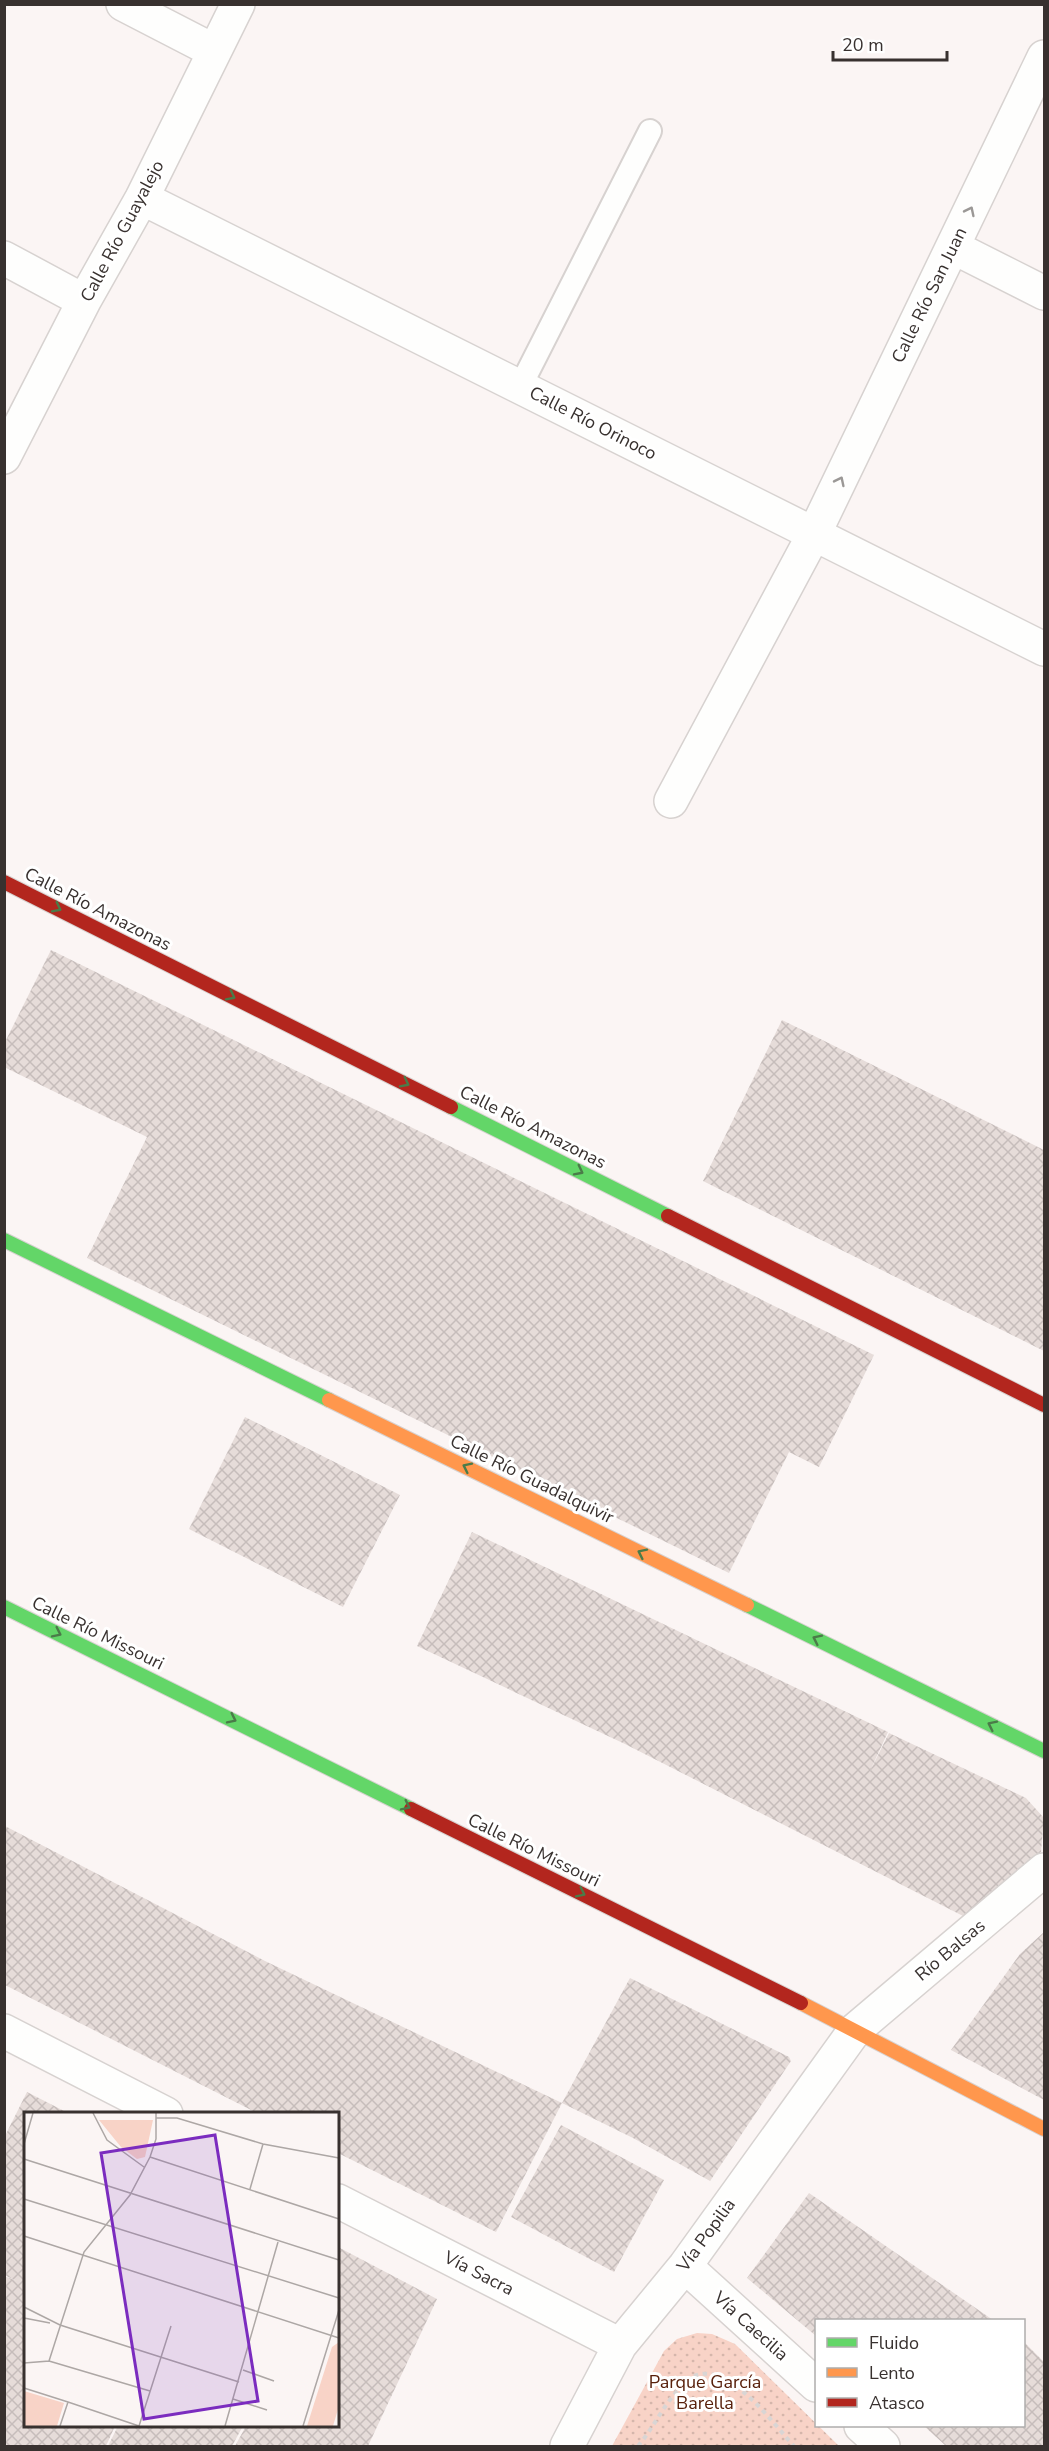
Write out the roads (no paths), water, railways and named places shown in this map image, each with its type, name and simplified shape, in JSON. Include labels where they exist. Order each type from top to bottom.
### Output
[{"type":"street","points":[[123,4],[214,51]]},
{"type":"street","name":"Calle Río Guayalejo","points":[[4,457],[84,301],[142,198],[238,4]]},
{"type":"street","name":"Calle Río San Juan","points":[[670,801],[814,534],[1044,57]]},
{"type":"street","name":"Calle Río Orinoco","points":[[142,198],[1044,649]]},
{"type":"street","points":[[953,247],[1044,293]]},
{"type":"street","points":[[4,258],[84,301]]},
{"type":"street","name":"Calle Río Amazonas","points":[[4,882],[1044,1405]]},
{"type":"street","name":"Calle Río Guadalquivir","points":[[4,1240],[1044,1750]]},
{"type":"street","name":"Calle Río Missouri","points":[[4,1607],[855,2030],[1044,2129]]},
{"type":"street","name":"Río Balsas","points":[[855,2030],[1044,1870]]},
{"type":"street","name":"Vía Popilia","points":[[567,2446],[620,2345],[685,2266],[855,2030]]},
{"type":"street","points":[[4,2031],[162,2112]]},
{"type":"street","name":"Vía Sacra","points":[[339,2202],[620,2345]]},
{"type":"street","name":"Vía Caecilia","points":[[685,2266],[815,2384]]},
{"type":"street","points":[[862,2427],[883,2446]]},
{"type":"lane","points":[[520,387],[650,131]]},
{"type":"park label","name":"Parque García Barella","points":[[705,2392]]}]
